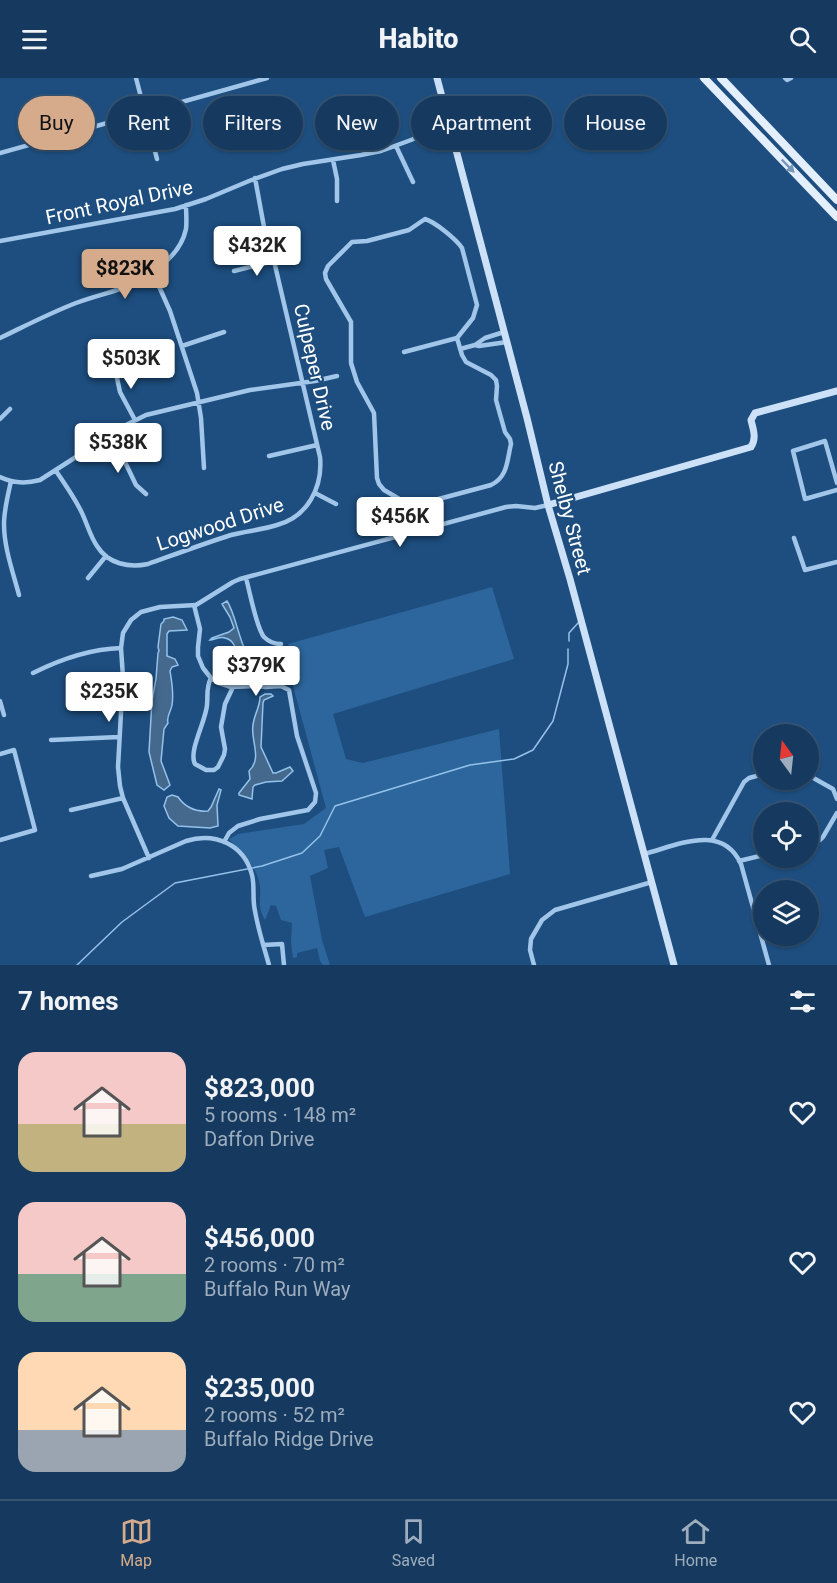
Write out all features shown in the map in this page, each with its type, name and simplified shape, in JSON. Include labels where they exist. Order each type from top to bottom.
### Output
[{"type":"main road","points":[[704,78],[837,217]]},
{"type":"main road","points":[[721,78],[837,200]]},
{"type":"street","points":[[136,78],[141,96]]},
{"type":"street","points":[[191,99],[267,78]]},
{"type":"street","name":"Shelby Street","points":[[437,78],[442,96]]},
{"type":"street","points":[[0,153],[107,123]]},
{"type":"street","points":[[155,150],[157,159]]},
{"type":"street","name":"Front Royal Drive","points":[[0,241],[160,213],[292,166],[380,150]]},
{"type":"street","points":[[398,150],[413,182]]},
{"type":"street","name":"Shelby Street","points":[[456,150],[548,505],[674,965]]},
{"type":"street","points":[[333,160],[338,184],[337,201]]},
{"type":"street","name":"Culpeper Drive","points":[[255,178],[264,227],[320,457],[321,470],[315,493]]},
{"type":"street","points":[[0,338],[77,303],[144,280],[172,256],[181,243],[186,227],[186,205]]},
{"type":"street","points":[[404,352],[457,338],[476,312],[477,303],[462,248],[430,220],[425,219],[409,230],[367,241],[353,241],[328,266],[325,273],[326,279],[351,322],[351,363],[357,382],[374,413],[379,484],[385,491],[413,507],[420,508],[426,507],[435,500],[497,482],[504,475],[511,443],[505,432],[496,400],[496,380],[466,362],[457,338]]},
{"type":"street","points":[[234,271],[274,261]]},
{"type":"street","points":[[153,273],[182,346],[199,402],[204,468]]},
{"type":"street","points":[[182,346],[224,332]]},
{"type":"street","points":[[460,349],[504,333]]},
{"type":"street","points":[[475,345],[507,342]]},
{"type":"street","points":[[114,364],[120,392],[135,420]]},
{"type":"street","points":[[0,477],[11,481],[31,482],[46,477],[135,420],[154,412],[250,390],[337,376]]},
{"type":"street","points":[[149,858],[123,798],[118,767],[123,677],[120,648],[127,625],[136,616],[152,608],[194,605],[204,602],[233,582],[246,578],[506,507],[535,508],[548,505],[752,447],[754,437],[751,420],[755,413],[837,391]]},
{"type":"street","points":[[0,419],[10,409]]},
{"type":"street","points":[[109,436],[136,485],[146,494]]},
{"type":"street","points":[[837,483],[825,441],[793,451],[805,499],[837,490]]},
{"type":"street","points":[[269,456],[317,445]]},
{"type":"street","points":[[56,471],[76,502],[97,547],[106,556],[88,578]]},
{"type":"street","points":[[11,481],[4,515],[4,531],[19,595]]},
{"type":"street","points":[[315,493],[336,504]]},
{"type":"street","name":"Logwood Drive","points":[[106,556],[125,565],[146,564],[233,535],[281,524],[302,511],[315,493]]},
{"type":"street","points":[[794,538],[805,570],[837,562]]},
{"type":"street","points":[[246,578],[261,633],[270,642],[281,644]]},
{"type":"street","points":[[194,605],[200,629],[198,656],[202,667],[211,678],[233,687],[282,686],[288,689],[291,694],[297,736],[316,793],[315,802],[305,812],[260,819],[238,826],[229,833],[224,842]]},
{"type":"street","points":[[33,673],[71,657],[100,649],[120,648]]},
{"type":"street","points":[[211,678],[207,687],[206,711],[193,758],[198,767],[210,771],[216,769],[225,754],[221,727],[225,704],[233,687]]},
{"type":"street","points":[[0,701],[4,715]]},
{"type":"street","points":[[51,740],[120,737]]},
{"type":"street","points":[[0,754],[14,750],[35,830],[0,840]]},
{"type":"street","points":[[712,840],[746,780],[753,778]]},
{"type":"street","points":[[819,781],[832,789],[837,799]]},
{"type":"street","points":[[71,810],[123,798]]},
{"type":"street","points":[[819,840],[837,813]]},
{"type":"street","points":[[91,876],[122,869],[197,838],[209,837],[224,842],[240,853],[250,869],[254,909],[269,965]]},
{"type":"street","points":[[644,854],[699,839],[712,840],[727,846],[739,861],[769,965]]},
{"type":"street","points":[[739,861],[753,858]]},
{"type":"street","points":[[534,965],[530,950],[531,939],[542,920],[555,910],[652,882]]},
{"type":"street","points":[[264,945],[282,944],[284,965]]},
{"type":"shaded area","points":[[492,587],[514,659],[333,714],[346,759],[363,763],[499,729],[510,874],[365,917],[339,847],[324,850],[328,868],[310,876],[322,940],[330,965],[323,965],[317,948],[297,953],[297,957],[293,958],[292,923],[281,920],[276,906],[271,905],[265,920],[260,907],[260,887],[256,873],[249,861],[229,839],[238,834],[304,824],[326,808],[293,686],[288,644]]},
{"type":"shaded area","points":[[227,601],[248,655],[259,666],[270,663],[273,678],[269,680],[261,678],[255,673],[250,659],[235,658],[234,646],[228,639],[222,637],[210,640],[234,628],[222,604]]},
{"type":"shaded area","points":[[173,617],[182,620],[187,630],[169,631],[167,634],[167,656],[175,659],[178,665],[172,667],[170,671],[173,701],[168,723],[164,729],[161,761],[170,785],[164,790],[157,785],[149,752],[152,700],[161,624],[164,619]]},
{"type":"shaded area","points":[[265,694],[273,696],[264,700],[263,703],[261,747],[273,773],[290,767],[293,771],[282,781],[255,785],[252,799],[239,795],[239,793],[250,779],[249,771],[255,760],[253,725],[260,697]]},
{"type":"shaded area","points":[[219,789],[221,790],[217,805],[218,826],[210,828],[178,826],[169,818],[164,806],[167,797],[172,795],[178,797],[191,808],[208,811]]},
{"type":"waterway","points":[[569,641],[569,633],[578,623]]},
{"type":"waterway","points":[[77,965],[122,922],[175,883],[262,866],[302,853],[320,836],[335,806],[470,765],[514,759],[533,750],[553,721],[568,664],[568,649]]}]
